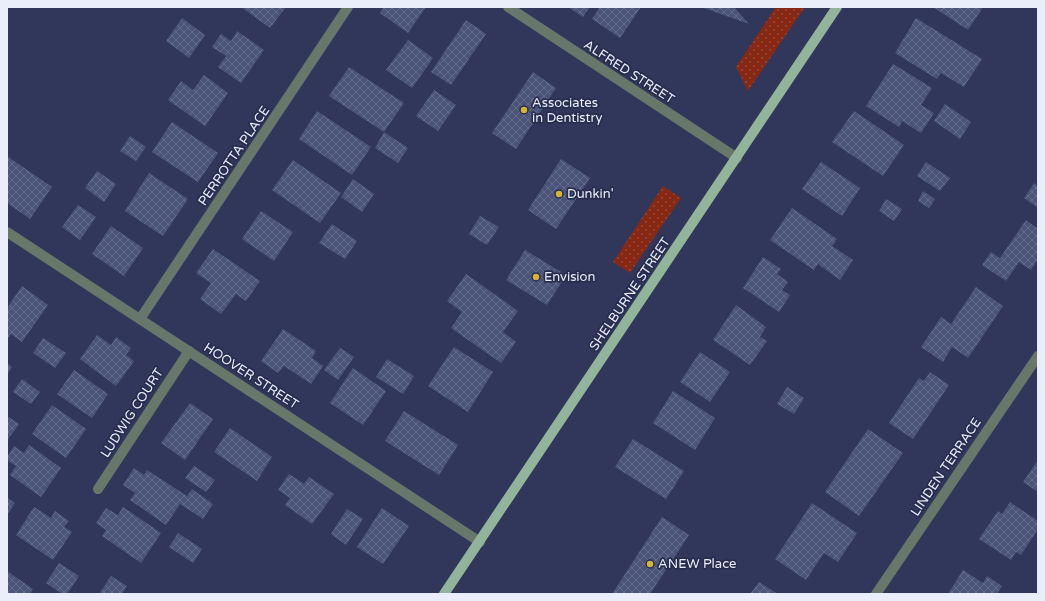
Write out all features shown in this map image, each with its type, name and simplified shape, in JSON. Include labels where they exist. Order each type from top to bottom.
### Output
[{"type":"main road","name":"SHELBURNE STREET","points":[[444,594],[837,7]]},
{"type":"street","name":"PERROTTA PLACE","points":[[140,319],[348,7]]},
{"type":"street","name":"ALFRED STREET","points":[[508,7],[737,158]]},
{"type":"street","name":"HOOVER STREET","points":[[7,232],[480,542]]},
{"type":"street","name":"LUDWIG COURT","points":[[98,489],[189,351]]},
{"type":"street","name":"LINDEN TERRACE","points":[[876,594],[1038,356]]},
{"type":"shaded area","points":[[776,7],[805,7],[748,91],[736,67]]},
{"type":"shaded area","points":[[663,186],[681,198],[630,273],[613,262]]},
{"type":"building","points":[[241,7],[286,7],[270,28]]},
{"type":"building","points":[[384,7],[426,7],[408,33],[380,13]]},
{"type":"building","points":[[568,7],[590,7],[583,17]]},
{"type":"building","points":[[600,7],[641,7],[620,38],[592,19]]},
{"type":"building","points":[[701,7],[734,7],[749,24]]},
{"type":"building","points":[[933,7],[983,7],[968,30]]},
{"type":"building","points":[[182,18],[205,35],[189,58],[166,41]]},
{"type":"building","points":[[916,18],[982,59],[964,87],[941,73],[937,79],[895,53]]},
{"type":"building","points":[[466,20],[486,34],[451,85],[431,72]]},
{"type":"building","points":[[237,31],[264,50],[241,83],[218,67],[226,56],[212,47],[221,34],[231,41]]},
{"type":"building","points":[[408,40],[433,58],[412,88],[386,70]]},
{"type":"building","points":[[893,64],[932,88],[921,105],[934,113],[921,133],[902,121],[899,127],[866,106]]},
{"type":"building","points":[[349,67],[404,103],[384,132],[329,96]]},
{"type":"building","name":"Associates in Dentistry","points":[[533,72],[556,88],[516,149],[492,133]]},
{"type":"building","points":[[204,75],[228,93],[205,126],[168,100],[181,81],[193,90]]},
{"type":"building","points":[[434,90],[456,105],[438,131],[416,116]]},
{"type":"building","points":[[945,104],[971,122],[960,139],[934,121]]},
{"type":"building","points":[[317,111],[371,147],[352,175],[299,139]]},
{"type":"building","points":[[854,111],[904,145],[883,176],[832,142]]},
{"type":"building","points":[[172,122],[218,153],[198,182],[152,152]]},
{"type":"building","points":[[384,132],[408,148],[398,163],[375,148]]},
{"type":"building","points":[[130,136],[146,147],[136,161],[120,151]]},
{"type":"building","points":[[7,156],[52,187],[30,219],[7,203]]},
{"type":"building","name":"Dunkin'","points":[[561,159],[590,178],[556,229],[528,210]]},
{"type":"building","points":[[293,160],[341,193],[320,223],[272,190]]},
{"type":"building","points":[[821,162],[860,188],[842,216],[802,189]]},
{"type":"building","points":[[926,162],[950,178],[940,191],[917,176]]},
{"type":"building","points":[[97,171],[116,184],[104,202],[85,188]]},
{"type":"building","points":[[149,173],[188,199],[163,236],[125,211]]},
{"type":"building","points":[[353,179],[374,194],[362,212],[341,197]]},
{"type":"building","points":[[1034,183],[1038,186],[1038,208],[1024,198]]},
{"type":"building","points":[[923,191],[935,199],[929,208],[918,201]]},
{"type":"building","points":[[886,199],[902,209],[894,221],[879,211]]},
{"type":"building","points":[[78,205],[96,217],[80,240],[62,227]]},
{"type":"building","points":[[792,208],[837,239],[832,246],[853,260],[840,280],[818,264],[814,270],[770,240]]},
{"type":"building","points":[[261,211],[293,232],[274,261],[242,239]]},
{"type":"building","points":[[480,216],[499,227],[487,245],[469,234]]},
{"type":"building","points":[[1026,220],[1038,229],[1038,259],[1031,270],[1019,262],[1006,281],[982,265],[991,252],[1000,258]]},
{"type":"building","points":[[332,224],[357,241],[345,259],[319,243]]},
{"type":"building","points":[[111,226],[143,248],[124,276],[92,254]]},
{"type":"building","points":[[213,249],[260,281],[246,301],[236,294],[221,314],[200,299],[211,283],[196,273]]},
{"type":"building","name":"Envision","points":[[525,250],[566,275],[547,305],[506,280]]},
{"type":"building","points":[[763,257],[781,269],[777,274],[788,282],[782,290],[790,295],[779,312],[743,288]]},
{"type":"building","points":[[466,274],[518,311],[503,332],[516,342],[501,363],[451,328],[462,312],[447,301]]},
{"type":"building","points":[[22,286],[48,305],[22,342],[11,334],[7,340],[7,308]]},
{"type":"building","points":[[976,287],[1003,306],[968,358],[952,347],[943,362],[921,347],[941,317],[951,324]]},
{"type":"building","points":[[736,305],[766,327],[760,337],[767,341],[750,365],[713,340]]},
{"type":"building","points":[[283,329],[316,351],[312,358],[323,366],[311,384],[284,366],[278,373],[261,361]]},
{"type":"building","points":[[97,335],[111,345],[116,337],[131,348],[126,355],[134,361],[116,386],[80,359]]},
{"type":"building","points":[[43,338],[66,353],[55,368],[33,353]]},
{"type":"building","points":[[454,347],[493,372],[468,412],[428,386]]},
{"type":"building","points":[[340,348],[354,357],[338,380],[324,370]]},
{"type":"building","points":[[700,352],[730,372],[710,402],[680,382]]},
{"type":"building","points":[[387,359],[414,376],[403,394],[376,377]]},
{"type":"building","points":[[7,363],[12,367],[7,375]]},
{"type":"building","points":[[353,368],[386,391],[363,425],[330,403]]},
{"type":"building","points":[[74,370],[108,394],[92,418],[57,394]]},
{"type":"building","points":[[930,372],[949,385],[913,439],[889,423],[919,378],[924,381]]},
{"type":"building","points":[[22,379],[40,392],[31,404],[13,392]]},
{"type":"building","points":[[787,387],[804,398],[794,414],[777,404]]},
{"type":"building","points":[[673,391],[715,418],[695,450],[653,423]]},
{"type":"building","points":[[190,403],[213,419],[185,460],[161,443]]},
{"type":"building","points":[[52,405],[86,429],[66,458],[32,434]]},
{"type":"building","points":[[404,411],[458,445],[439,475],[385,441]]},
{"type":"building","points":[[7,416],[19,424],[7,441]]},
{"type":"building","points":[[230,428],[272,457],[257,481],[214,452]]},
{"type":"building","points":[[868,429],[903,453],[859,516],[825,492]]},
{"type":"building","points":[[633,439],[684,471],[666,499],[615,467]]},
{"type":"building","points":[[29,445],[61,468],[41,497],[10,475],[16,466],[7,460],[7,457],[14,446],[24,453]]},
{"type":"building","points":[[1038,460],[1038,492],[1023,482]]},
{"type":"building","points":[[194,466],[215,480],[206,492],[185,478]]},
{"type":"building","points":[[134,468],[144,475],[147,470],[187,496],[192,489],[213,504],[203,519],[180,504],[166,525],[130,500],[135,493],[123,485]]},
{"type":"building","points":[[289,474],[304,484],[309,477],[334,494],[312,524],[285,505],[290,498],[278,490]]},
{"type":"building","points":[[7,497],[15,503],[7,515]]},
{"type":"building","points":[[1010,502],[1038,521],[1038,529],[1021,555],[1016,552],[1011,560],[979,539],[998,511],[1002,514]]},
{"type":"building","points":[[812,503],[857,533],[838,562],[824,553],[806,580],[775,559]]},
{"type":"building","points":[[34,507],[51,518],[55,511],[69,521],[64,527],[72,532],[53,560],[16,535]]},
{"type":"building","points":[[123,507],[161,533],[141,563],[102,536],[106,530],[96,523],[106,508],[118,515]]},
{"type":"building","points":[[382,508],[409,526],[383,564],[357,547]]},
{"type":"building","points":[[347,509],[363,519],[346,545],[331,534]]},
{"type":"building","name":"ANEW Place","points":[[662,517],[689,535],[650,594],[612,594]]},
{"type":"building","points":[[178,533],[202,549],[193,563],[169,547]]},
{"type":"building","points":[[59,563],[79,576],[67,594],[62,594],[46,583]]},
{"type":"building","points":[[963,570],[983,583],[987,576],[1002,586],[997,594],[948,594]]},
{"type":"building","points":[[7,571],[33,589],[30,594],[7,594]]},
{"type":"building","points":[[111,576],[127,586],[122,594],[99,594]]},
{"type":"building","points":[[759,582],[778,594],[750,594]]},
{"type":"place","name":"Associates in Dentistry","points":[[524,110]]},
{"type":"place","name":"Dunkin'","points":[[559,194]]},
{"type":"place","name":"Envision","points":[[536,277]]},
{"type":"place","name":"ANEW Place","points":[[650,564]]}]
